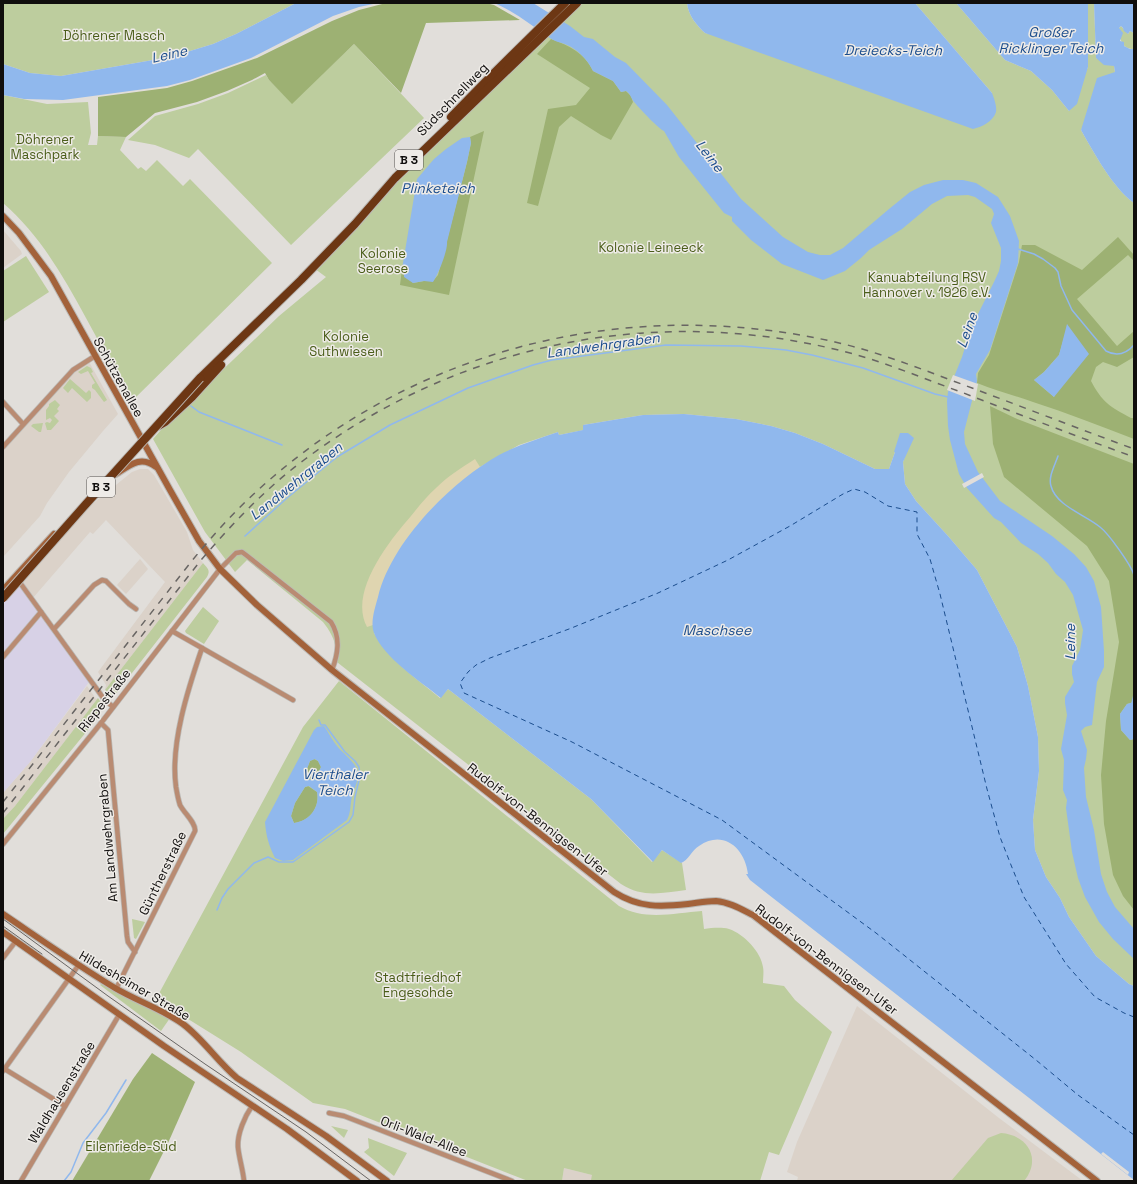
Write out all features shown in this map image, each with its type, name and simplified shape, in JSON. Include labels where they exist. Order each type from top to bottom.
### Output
[{"type":"highway","name":"Südschnellweg","points":[[266,314],[334,246],[395,178],[515,57],[566,3]]},
{"type":"highway","name":"Südschnellweg","points":[[199,377],[348,226],[393,175],[515,57],[577,3]]},
{"type":"highway","name":"B 3","points":[[3,593],[94,490],[199,377],[266,314]]},
{"type":"highway","points":[[142,441],[152,430],[165,422],[192,397],[248,337],[266,314]]},
{"type":"highway","name":"B 3","points":[[3,598],[199,377]]},
{"type":"street","name":"Schützenallee","points":[[3,216],[28,244],[51,276],[142,441],[208,554]]},
{"type":"street","points":[[3,446],[73,370],[95,356]]},
{"type":"street","points":[[3,402],[23,424]]},
{"type":"street","points":[[3,590],[142,441]]},
{"type":"street","points":[[103,482],[135,462],[145,461],[158,468]]},
{"type":"street","points":[[220,569],[236,553],[242,552],[331,622],[338,639],[338,648],[332,670]]},
{"type":"street","name":"Rudolf-von-Bennigsen-Ufer","points":[[208,554],[220,569],[257,605],[332,670],[608,888],[624,899],[641,904],[662,906],[721,902],[733,905],[753,915],[1097,1181]]},
{"type":"street","name":"Riepestraße","points":[[3,844],[113,707],[220,569]]},
{"type":"street","points":[[15,576],[104,699],[113,707]]},
{"type":"street","points":[[54,629],[94,585],[102,580],[106,581],[136,609]]},
{"type":"street","points":[[3,657],[41,612]]},
{"type":"street","points":[[172,631],[293,700]]},
{"type":"street","name":"Güntherstraße","points":[[116,989],[195,831],[194,824],[185,815],[180,804],[177,792],[175,770],[187,692],[202,648]]},
{"type":"street","name":"Am Landwehrgraben","points":[[100,723],[108,730],[128,942],[135,952]]},
{"type":"street","name":"Hildesheimer Straße","points":[[3,914],[78,966],[116,989],[150,1005],[183,1024],[196,1035],[237,1078],[326,1136],[387,1181]]},
{"type":"street","name":"Hildesheimer Straße","points":[[3,932],[119,1015],[293,1133],[357,1181]]},
{"type":"street","points":[[3,958],[16,941]]},
{"type":"street","points":[[65,1106],[3,1069],[78,966]]},
{"type":"street","name":"Waldhausenstraße","points":[[21,1181],[119,1015]]},
{"type":"street","points":[[244,1181],[238,1140],[252,1106]]},
{"type":"street","name":"Orli-Wald-Allee","points":[[329,1113],[344,1116],[512,1181]]},
{"type":"shaded area","points":[[3,230],[22,254],[3,268]]},
{"type":"shaded area","points":[[88,360],[118,414],[69,472],[47,503],[40,516],[4,556],[3,447],[73,370]]},
{"type":"shaded area","points":[[140,469],[148,469],[154,475],[187,532],[193,550],[203,563],[105,690],[106,685],[98,672],[165,582],[106,520],[93,534],[90,532],[32,599],[15,576],[85,510],[132,472]]},
{"type":"shaded area","points":[[140,559],[148,569],[126,594],[117,585]]},
{"type":"shaded area","points":[[15,576],[89,682],[30,762],[3,793],[3,590]]},
{"type":"shaded area","points":[[87,686],[96,699],[98,698],[15,806],[3,819],[3,793],[30,762]]},
{"type":"shaded area","points":[[857,1006],[999,1118],[1083,1181],[797,1181],[798,1177],[787,1172],[797,1142]]},
{"type":"shaded area","points":[[564,1168],[592,1175],[594,1181],[562,1181]]},
{"type":"green space","name":"Döhrener Masch","points":[[3,3],[296,3],[236,34],[213,44],[153,60],[61,76],[30,73],[3,64]]},
{"type":"green space","points":[[386,3],[486,3],[494,5],[520,20],[426,23],[401,93],[354,44],[292,104],[269,80],[265,73],[227,91],[197,102],[155,113],[126,137],[98,136],[98,97],[167,88],[192,81],[257,58],[332,21],[359,10]]},
{"type":"green space","points":[[582,3],[687,3],[693,20],[705,33],[992,93],[915,3],[956,3],[1005,60],[1031,71],[1052,90],[1069,111],[1088,67],[1088,3],[1094,3],[1096,58],[1114,66],[1115,72],[1081,130],[1111,179],[1134,203],[1134,986],[1129,984],[1096,956],[1069,917],[1060,898],[1046,877],[1035,850],[1033,820],[1039,771],[1038,737],[1028,686],[1017,647],[977,570],[916,501],[905,484],[903,462],[906,456],[895,452],[889,469],[875,469],[823,444],[795,433],[771,426],[736,419],[684,414],[643,415],[583,425],[584,430],[559,435],[558,432],[519,445],[480,467],[374,633],[380,643],[396,661],[440,698],[448,689],[591,799],[652,862],[662,850],[682,863],[686,890],[668,892],[645,893],[621,884],[333,659],[336,650],[334,640],[323,622],[247,560],[235,572],[205,532],[153,439],[167,423],[279,316],[326,277],[311,266]]},
{"type":"green space","points":[[1121,26],[1128,34],[1130,31],[1134,33],[1134,49],[1126,47],[1122,43],[1119,28]]},
{"type":"green space","points":[[551,39],[575,50],[585,59],[593,71],[613,81],[621,92],[626,91],[631,96],[633,102],[611,140],[571,116],[559,127],[538,206],[527,203],[548,109],[576,105],[590,88],[537,54]]},
{"type":"green space","points":[[354,44],[424,118],[291,245],[198,149],[189,158],[155,145],[128,140],[155,116],[198,104],[228,93],[266,75],[269,80],[292,103]]},
{"type":"green space","name":"Döhrener Maschpark","points":[[3,95],[47,104],[88,102],[91,133],[88,145],[97,145],[98,136],[126,137],[120,150],[138,169],[141,167],[146,171],[157,160],[183,186],[190,179],[272,263],[132,401],[69,287],[50,257],[16,215],[3,203]]},
{"type":"green space","points":[[484,131],[449,295],[400,285],[402,269],[413,283],[433,281],[438,275],[467,162],[471,143],[470,137]]},
{"type":"green space","points":[[1118,237],[1134,255],[1134,261],[1128,255],[1077,299],[1117,346],[1134,331],[1134,357],[1117,367],[1103,362],[1096,367],[1091,381],[1107,403],[1131,418],[1134,418],[1134,439],[977,383],[978,373],[989,355],[1019,262],[1022,245],[1035,245],[1082,270]],"holes":[[[1068,324],[1054,397],[1034,380],[1044,372],[1059,355]]]},
{"type":"green space","points":[[26,256],[49,292],[3,322],[3,271]]},
{"type":"green space","points":[[87,366],[91,368],[93,372],[91,373],[107,400],[104,402],[92,388],[92,385],[95,383],[88,371],[81,374],[78,372]]},
{"type":"green space","points":[[70,379],[86,393],[89,390],[91,392],[91,398],[87,402],[72,388],[68,393],[63,388]]},
{"type":"green space","points":[[55,400],[60,405],[57,409],[59,411],[54,416],[59,421],[51,430],[47,430],[45,423],[50,423],[52,420],[50,418],[46,420],[46,410],[49,404]]},
{"type":"green space","points":[[990,406],[1015,418],[1134,464],[1134,702],[1127,704],[1120,714],[1121,730],[1130,740],[1134,739],[1134,910],[1123,896],[1113,875],[1104,824],[1101,775],[1106,721],[1119,642],[1109,581],[1087,546],[1004,477],[993,444]]},
{"type":"green space","points":[[43,423],[41,432],[31,426],[33,424]]},
{"type":"green space","points":[[203,563],[209,571],[207,577],[114,696],[110,696],[105,690]]},
{"type":"green space","points":[[203,607],[219,621],[204,644],[185,631]]},
{"type":"green space","name":"Stadtfriedhof Engesohde","points":[[339,681],[619,906],[629,911],[649,915],[702,911],[704,929],[726,928],[735,931],[751,944],[759,955],[762,961],[763,983],[784,986],[795,1000],[832,1032],[779,1155],[769,1152],[760,1181],[594,1181],[591,1180],[592,1175],[564,1168],[562,1181],[528,1181],[345,1109],[313,1103],[241,1052],[156,999],[303,727]]},
{"type":"green space","points":[[98,698],[102,704],[100,715],[3,834],[3,819],[15,806]]},
{"type":"green space","points":[[314,759],[318,761],[321,767],[315,780],[306,779],[305,774],[310,761]]},
{"type":"green space","points":[[308,786],[317,792],[317,803],[313,812],[309,816],[300,822],[294,823],[291,816],[295,803],[305,787]]},
{"type":"green space","points":[[132,919],[145,922],[136,939],[134,938]]},
{"type":"green space","points":[[101,984],[170,1018],[161,1031],[100,985]]},
{"type":"green space","name":"Eilenriede-Süd","points":[[152,1053],[195,1082],[168,1143],[149,1181],[72,1181],[133,1079]]},
{"type":"green space","points":[[331,1126],[348,1130],[344,1138]]},
{"type":"green space","points":[[1001,1133],[1019,1138],[1025,1143],[1029,1150],[1032,1157],[1032,1164],[1024,1181],[951,1181],[988,1138]]},
{"type":"green space","points":[[368,1138],[407,1153],[394,1176],[364,1152],[369,1148]]},
{"type":"sand","points":[[475,459],[480,467],[442,500],[410,536],[387,577],[379,600],[373,625],[367,627],[363,613],[363,598],[367,583],[383,552],[402,526],[429,494],[449,476]]},
{"type":"water","points":[[296,3],[378,3],[359,7],[333,16],[251,58],[190,80],[167,86],[63,100],[24,99],[3,95],[3,64],[30,73],[61,76],[153,60],[213,44],[236,34]]},
{"type":"water","points":[[494,3],[533,3],[570,26],[584,37],[593,39],[615,57],[626,63],[667,105],[741,199],[783,237],[808,252],[820,255],[830,255],[843,248],[910,192],[924,185],[943,180],[963,180],[976,183],[998,197],[1010,216],[1019,241],[1018,263],[990,350],[976,374],[977,381],[964,432],[965,444],[978,472],[1000,501],[1052,536],[1074,554],[1086,567],[1094,581],[1101,607],[1104,667],[1097,682],[1092,725],[1085,727],[1081,731],[1087,750],[1084,768],[1086,797],[1094,830],[1101,874],[1107,892],[1115,907],[1134,929],[1134,959],[1113,939],[1099,922],[1085,897],[1078,878],[1072,852],[1066,808],[1067,800],[1063,790],[1064,760],[1061,749],[1067,715],[1065,697],[1074,682],[1072,666],[1080,650],[1083,630],[1073,595],[1065,582],[1056,574],[1048,563],[1038,554],[1021,543],[1001,522],[994,518],[967,488],[959,474],[950,440],[948,426],[948,392],[962,357],[971,328],[999,271],[1001,261],[1001,248],[991,223],[994,214],[992,209],[975,197],[968,195],[947,196],[932,204],[902,229],[869,250],[845,271],[823,280],[782,264],[751,240],[732,221],[732,217],[724,213],[679,157],[664,131],[641,110],[628,92],[621,92],[613,81],[593,71],[585,59],[575,49],[552,39],[516,14]]},
{"type":"water","name":"Dreiecks-Teich","points":[[687,3],[915,3],[992,93],[996,105],[996,112],[990,121],[973,129],[705,33],[693,20]]},
{"type":"water","name":"Großer Ricklinger Teich","points":[[956,3],[1088,3],[1088,67],[1077,104],[1069,111],[1052,90],[1031,71],[1005,60]]},
{"type":"water","name":"Großer Ricklinger Teich","points":[[1094,3],[1134,3],[1134,33],[1130,31],[1128,34],[1121,26],[1119,28],[1123,33],[1120,41],[1124,42],[1124,46],[1134,49],[1134,203],[1111,179],[1081,130],[1097,78],[1115,72],[1114,66],[1104,65],[1096,58]]},
{"type":"water","name":"Plinketeich","points":[[470,137],[471,143],[467,162],[446,251],[442,262],[433,282],[424,281],[413,283],[404,277],[402,269],[417,179],[434,159],[446,149],[462,138]]},
{"type":"water","points":[[1067,324],[1089,354],[1054,397],[1034,380],[1044,372],[1059,355]]},
{"type":"water","name":"Maschsee","points":[[684,414],[736,419],[771,426],[795,433],[823,444],[875,469],[889,469],[900,433],[908,433],[914,438],[903,462],[905,484],[916,501],[977,570],[1017,647],[1028,686],[1038,737],[1039,771],[1033,820],[1035,850],[1046,877],[1060,898],[1069,917],[1096,956],[1129,984],[1134,986],[1134,1180],[750,880],[746,874],[748,874],[742,856],[738,849],[731,844],[724,841],[708,841],[699,846],[686,860],[681,863],[662,850],[653,862],[591,799],[448,689],[441,698],[413,677],[394,660],[379,642],[373,629],[373,615],[385,576],[409,535],[443,497],[462,481],[506,451],[558,432],[559,435],[583,430],[583,425],[643,415]]},
{"type":"water","points":[[1134,702],[1134,739],[1130,740],[1121,730],[1120,714],[1127,704]]},
{"type":"water","name":"Vierthaler Teich","points":[[324,726],[337,746],[355,765],[357,770],[357,780],[352,796],[349,814],[347,820],[293,860],[283,861],[275,858],[273,854],[269,845],[265,822],[317,727]],"holes":[[[315,759],[321,767],[315,779],[306,779],[305,774],[310,761]],[[309,786],[317,792],[318,798],[315,808],[313,812],[305,819],[294,823],[291,816],[295,803],[305,787]]]},
{"type":"pier","points":[[953,375],[978,384],[975,401],[947,390]]},
{"type":"pier","points":[[982,473],[984,477],[964,488],[962,484]]},
{"type":"pier","points":[[1103,1152],[1129,1172],[1128,1175],[1101,1154]]},
{"type":"waterway","points":[[1018,249],[1034,254],[1055,268],[1058,272],[1061,286],[1072,310],[1106,351],[1114,354],[1121,354],[1128,351],[1134,345]]},
{"type":"waterway","name":"Landwehrgraben","points":[[245,536],[287,498],[337,457],[390,425],[468,388],[533,365],[552,360],[666,345],[741,346],[786,350],[863,368],[935,394],[948,397]]},
{"type":"waterway","points":[[191,406],[199,412],[282,445]]},
{"type":"waterway","points":[[1058,456],[1050,479],[1054,493],[1065,505],[1104,531],[1124,557],[1134,575]]},
{"type":"waterway","points":[[1132,703],[1134,695]]},
{"type":"waterway","name":"Landwehrgraben","points":[[217,910],[228,889],[254,863],[268,857],[279,862],[293,862],[349,822],[353,815],[355,797],[360,776],[359,767],[345,752],[325,725],[321,725],[319,720]]},
{"type":"waterway","name":"Landwehrgraben","points":[[64,1181],[71,1172],[83,1143],[106,1113],[126,1080]]},
{"type":"ferry route","points":[[1134,1017],[1095,997],[1066,964],[1024,897],[1000,837],[940,594],[930,559],[917,534],[917,512],[888,506],[865,492],[854,489],[728,560],[658,593],[569,629],[490,658],[476,665],[468,672],[460,683],[464,693],[572,742],[722,820],[876,933],[1078,1095],[1134,1135]]},
{"type":"tram line","points":[[3,919],[108,996],[306,1132],[371,1181]]},
{"type":"tram line","points":[[3,926],[42,954]]},
{"type":"railway","points":[[3,802],[191,562],[210,539],[251,496],[274,476],[335,430],[400,393],[468,363],[539,342],[612,330],[686,325],[760,329],[835,342],[884,356],[1134,449]]},
{"type":"railway","points":[[3,813],[201,560],[262,495],[304,460],[363,420],[425,388],[490,363],[557,345],[625,334],[694,332],[764,336],[834,349],[882,363],[1134,457]]},
{"type":"water label","name":"Leine","points":[[169,54]]},
{"type":"water label","name":"Leine","points":[[710,156]]},
{"type":"water label","name":"Leine","points":[[967,330]]},
{"type":"water label","name":"Leine","points":[[1070,642]]},
{"type":"park label","name":"Kolonie Leineeck","points":[[651,247]]},
{"type":"park label","name":"Kolonie Seerose","points":[[383,260]]},
{"type":"park label","name":"Kanuabteilung RSV Hannover v. 1926 e.V.","points":[[927,284]]},
{"type":"park label","name":"Kolonie Suthwiesen","points":[[346,344]]}]
